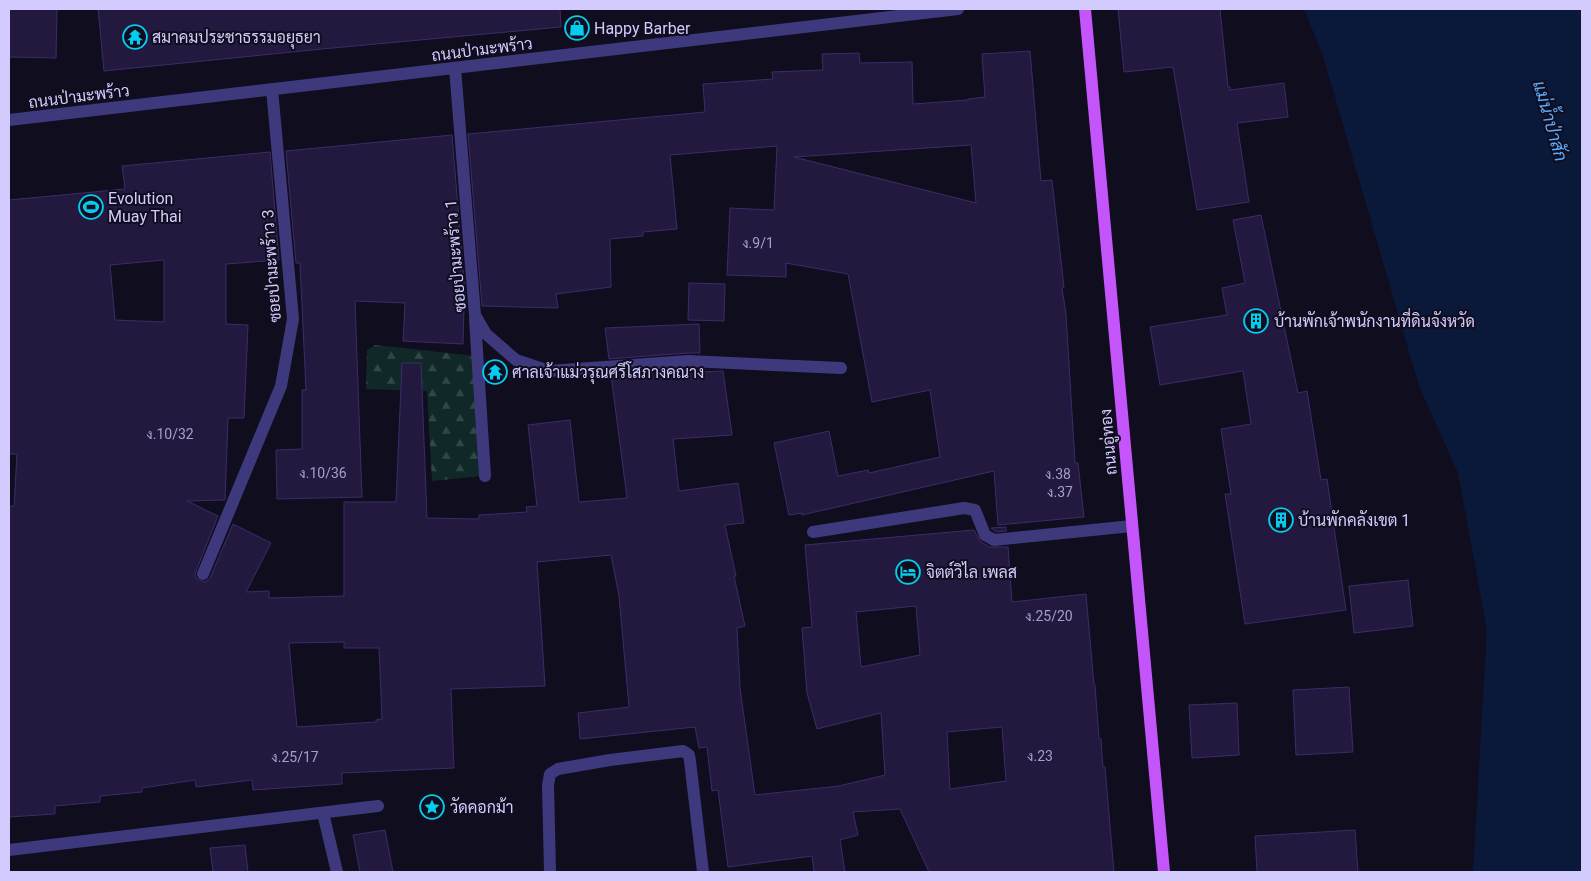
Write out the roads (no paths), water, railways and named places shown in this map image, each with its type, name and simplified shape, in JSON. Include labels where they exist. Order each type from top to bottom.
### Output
[{"type":"main road","name":"ถนนอู่ทอง","points":[[1085,9],[1164,872]]},
{"type":"street","name":"ถนนป่ามะพร้าว","points":[[9,120],[958,9]]},
{"type":"street","name":"ซอยป่ามะพร้าว 1","points":[[455,68],[475,315],[486,334],[516,360],[549,371],[688,361],[841,368]]},
{"type":"street","name":"ซอยป่ามะพร้าว 3","points":[[203,574],[280,386],[293,319],[272,89]]},
{"type":"street","points":[[475,315],[485,476]]},
{"type":"street","points":[[813,532],[964,508],[975,510],[985,535],[994,540],[1132,526]]},
{"type":"street","points":[[550,872],[548,785],[550,774],[558,769],[682,751],[689,755],[703,872]]},
{"type":"street","points":[[9,850],[378,806]]},
{"type":"street","points":[[323,813],[337,872]]},
{"type":"water","name":"แม่น้ำป่าสัก","points":[[1304,9],[1582,9],[1582,872],[1473,872],[1487,630],[1458,473],[1419,386],[1323,56]]},
{"type":"place","name":"Happy Barber","points":[[577,28]]},
{"type":"place","name":"สมาคมประชาธรรมอยุธยา","points":[[135,37]]},
{"type":"place","name":"Evolution Muay Thai","points":[[91,207]]},
{"type":"place","name":"บ้านพักเจ้าพนักงานที่ดินจังหวัด","points":[[1256,321]]},
{"type":"place","name":"ศาลเจ้าแม่วรุณศรีโสภางคณาง","points":[[495,372]]},
{"type":"place","name":"บ้านพักคลังเขต 1","points":[[1281,520]]},
{"type":"place","name":"จิตต์วิไล เพลส","points":[[908,572]]},
{"type":"place","name":"วัดคอกม้า","points":[[432,807]]}]
